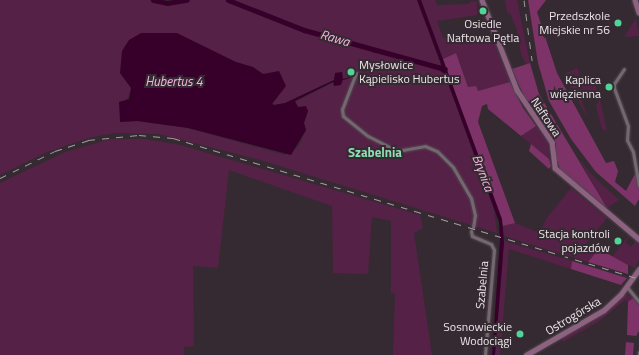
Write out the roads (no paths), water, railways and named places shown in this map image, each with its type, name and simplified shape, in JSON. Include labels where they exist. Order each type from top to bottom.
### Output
[{"type":"street","name":"Naftowa","points":[[482,0],[517,90],[552,142],[555,168],[639,239]]},
{"type":"street","points":[[635,0],[639,12]]},
{"type":"street","points":[[624,69],[614,84],[614,88],[625,117],[627,140],[639,185]]},
{"type":"street","points":[[356,73],[342,109],[343,116],[368,136],[397,151],[425,146],[437,151],[453,167],[471,198],[475,215],[473,227]]},
{"type":"street","name":"Szabelnia","points":[[471,231],[472,236],[491,244],[494,250],[485,355]]},
{"type":"street","name":"Ostrogórska","points":[[526,355],[599,314],[627,287],[639,269]]},
{"type":"street","points":[[627,287],[639,302]]},
{"type":"water","name":"Brynica","points":[[417,0],[421,0],[502,219],[504,243],[495,355],[492,355],[500,240],[499,222],[445,75],[441,71],[441,64]]},
{"type":"water","name":"Hubertus 4","points":[[141,33],[177,33],[236,62],[253,67],[263,74],[279,71],[286,86],[272,104],[274,105],[285,103],[334,80],[335,73],[342,72],[343,79],[341,85],[334,86],[333,82],[295,101],[298,107],[306,106],[308,111],[304,123],[306,130],[291,155],[188,128],[137,121],[120,122],[119,102],[129,99],[131,88],[120,73],[122,51],[129,40]]},
{"type":"waterway","name":"Rawa","points":[[153,0],[167,3],[187,0]]},
{"type":"waterway","name":"Rawa","points":[[228,0],[304,30],[445,69]]},
{"type":"waterway","points":[[343,79],[349,77]]},
{"type":"railway","points":[[524,0],[532,60]]},
{"type":"railway","points":[[0,178],[55,151],[88,140],[139,135],[173,138],[639,279]]},
{"type":"place","name":"Osiedle Naftowa Pętla","points":[[483,11]]},
{"type":"place","name":"Przedszkole Miejskie nr 56","points":[[618,23]]},
{"type":"place","name":"Mysłowice Kąpielisko Hubertus","points":[[351,72]]},
{"type":"place","name":"Kaplica więzienna","points":[[609,87]]},
{"type":"place","name":"Stacja kontroli pojazdów","points":[[618,241]]},
{"type":"place","name":"Sosnowieckie Wodociągi","points":[[520,334]]},
{"type":"district","name":"Szabelnia","points":[[375,152]]}]
